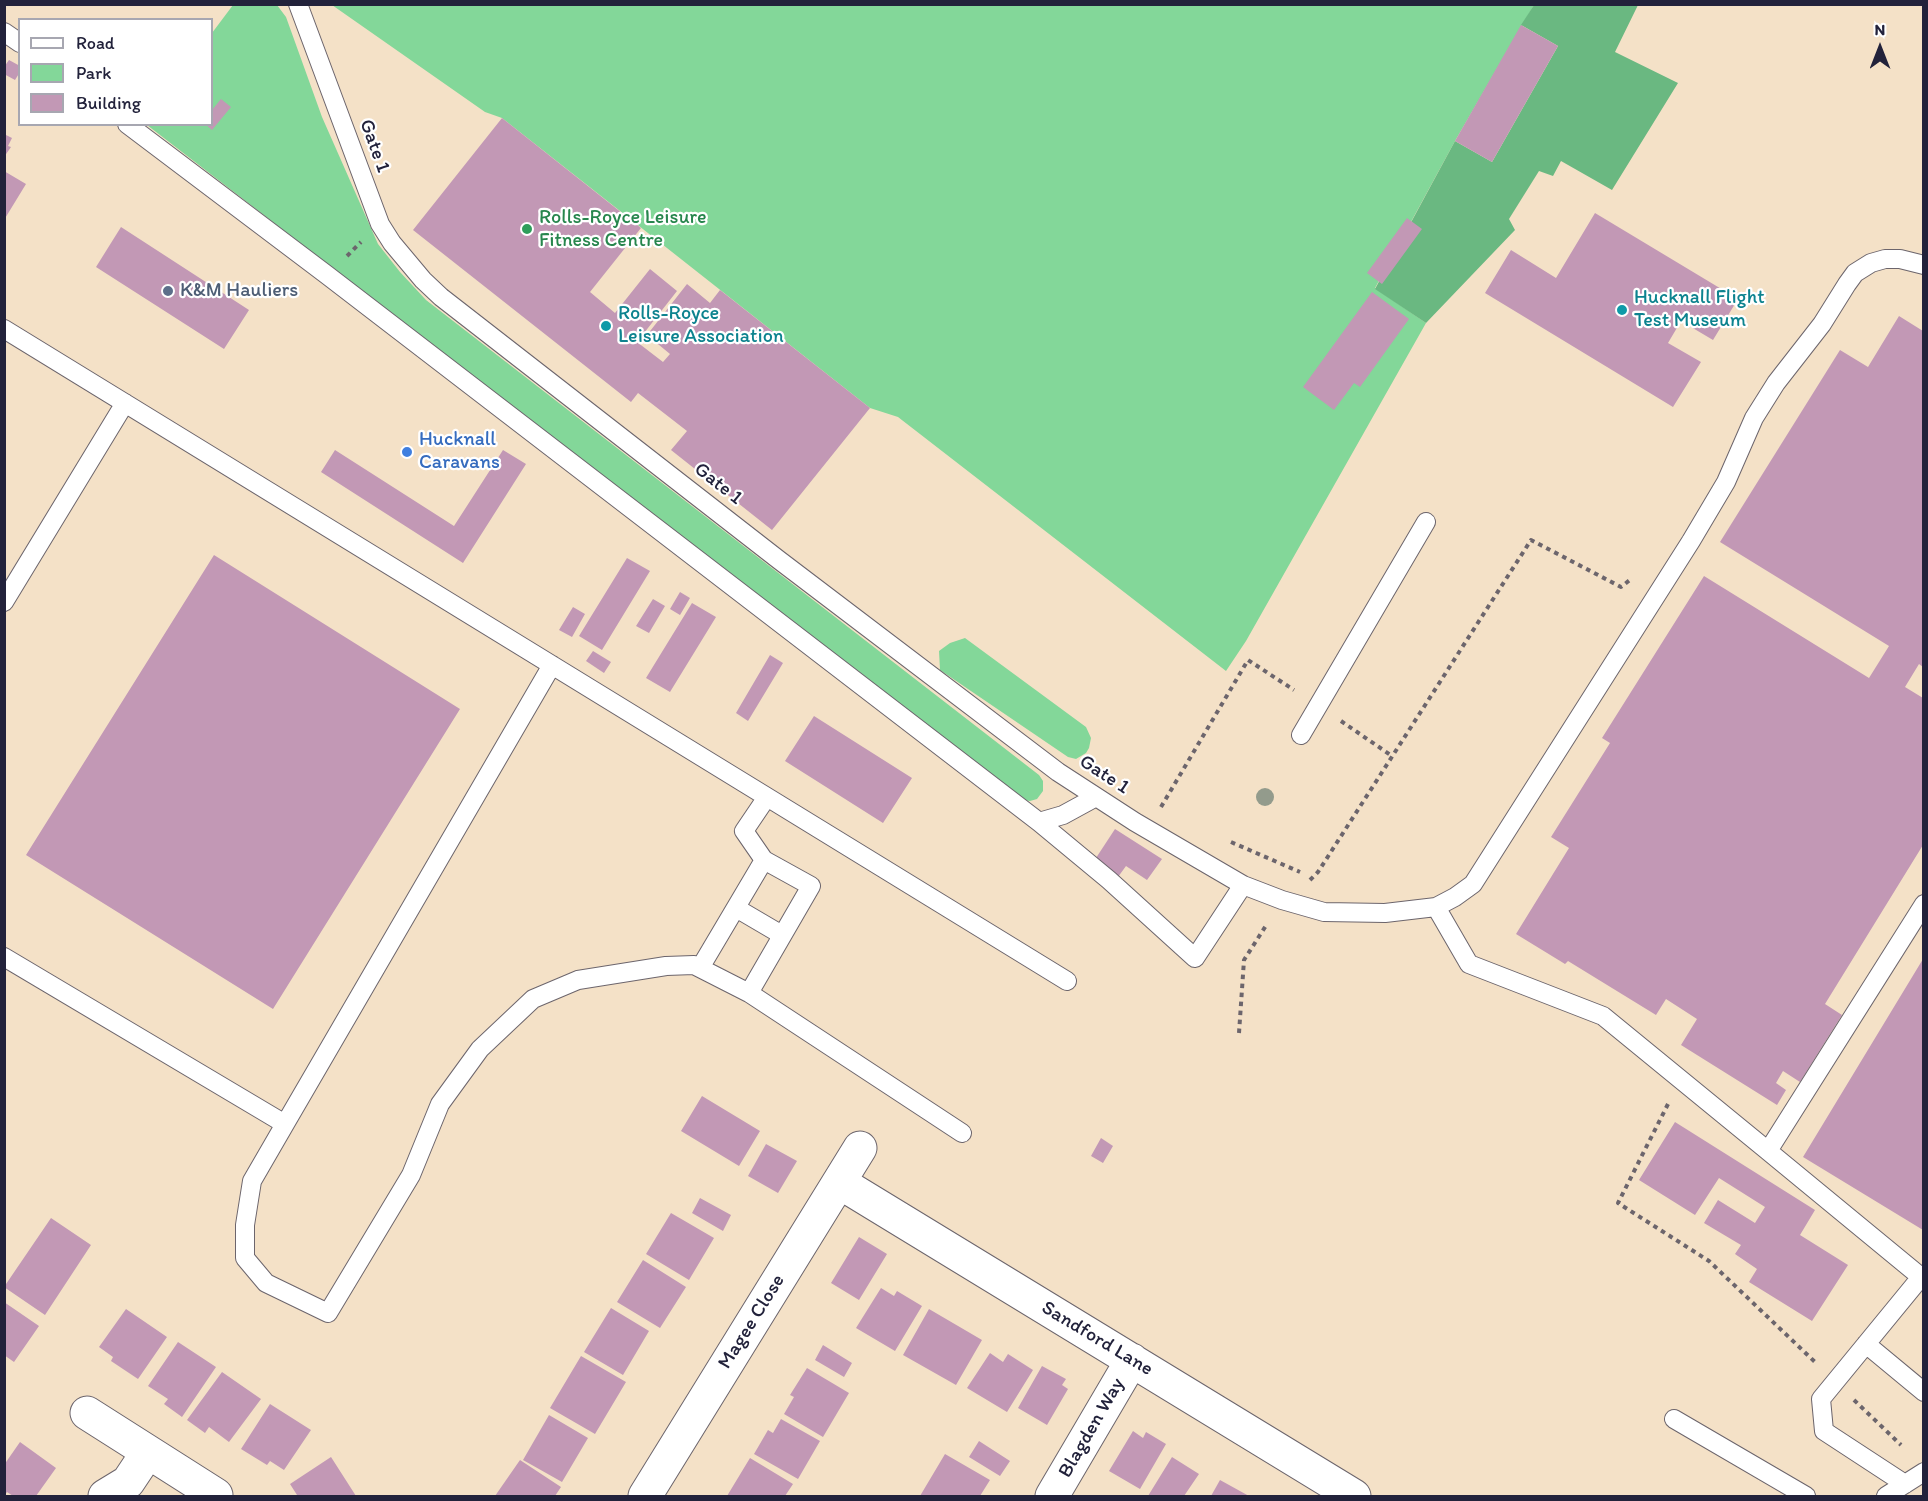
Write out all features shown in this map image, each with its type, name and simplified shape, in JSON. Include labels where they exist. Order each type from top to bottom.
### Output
[{"type":"street","name":"Magee Close","points":[[645,1497],[860,1148]]},
{"type":"street","name":"Sandford Lane","points":[[838,1182],[1354,1497]]},
{"type":"street","name":"Blagden Way","points":[[1052,1497],[1132,1360]]},
{"type":"street","points":[[87,1413],[216,1495]]},
{"type":"street","points":[[105,1497],[128,1482],[148,1452]]},
{"type":"lane","name":"Gate 1","points":[[298,4],[380,224],[392,243],[423,280],[441,297],[916,666],[1058,772],[1134,822],[1243,885],[1282,900],[1324,912],[1384,913],[1436,907]]},
{"type":"lane","points":[[4,32],[18,42]]},
{"type":"lane","points":[[130,126],[1039,822],[1109,880],[1195,958],[1243,885]]},
{"type":"lane","points":[[1918,1478],[1824,1431],[1821,1399],[1922,1278],[1603,1016],[1469,964],[1436,907],[1473,884],[1726,482],[1754,418],[1776,383],[1822,324],[1846,284],[1855,273],[1871,263],[1885,259],[1900,259],[1923,265]]},
{"type":"lane","points":[[4,329],[1067,981]]},
{"type":"lane","points":[[4,602],[125,403]]},
{"type":"lane","points":[[1301,735],[1426,522]]},
{"type":"lane","points":[[552,665],[252,1181],[245,1225],[245,1258],[266,1283],[328,1313],[411,1175],[440,1104],[480,1049],[532,999],[578,980],[666,966],[694,964],[749,993],[962,1133]]},
{"type":"lane","points":[[749,993],[811,886],[764,860],[744,831],[767,797]]},
{"type":"lane","points":[[1039,822],[1063,815],[1096,797]]},
{"type":"lane","points":[[700,968],[764,860]]},
{"type":"lane","points":[[1768,1151],[1923,904]]},
{"type":"lane","points":[[736,908],[782,935]]},
{"type":"lane","points":[[4,957],[285,1124]]},
{"type":"lane","points":[[1866,1344],[1923,1392]]},
{"type":"lane","points":[[1674,1419],[1806,1497]]},
{"type":"lane","points":[[1886,1497],[1918,1478]]},
{"type":"path","points":[[1168,814],[1159,810],[1248,660],[1392,756],[1531,540],[1621,587],[1639,573]]},
{"type":"path","points":[[1222,838],[1300,872]]},
{"type":"path","points":[[1680,1079],[1618,1203],[1709,1261],[1908,1452]]},
{"type":"green space","points":[[233,5],[277,5],[286,17],[322,117],[378,244],[426,300],[1039,775],[1043,781],[1043,791],[1037,799],[1022,800],[148,126],[213,126],[213,32]]},
{"type":"green space","points":[[332,5],[1534,5],[1455,141],[1375,288],[1426,323],[1246,641],[1226,671],[898,417],[870,408],[502,118],[485,112]]},
{"type":"green space","points":[[1534,5],[1638,5],[1615,52],[1678,83],[1612,190],[1561,161],[1553,176],[1539,171],[1509,219],[1515,230],[1426,323],[1375,289],[1455,141],[1492,162],[1558,46],[1521,25]]},
{"type":"green space","points":[[965,638],[1086,727],[1091,738],[1086,753],[1076,759],[1068,757],[940,670],[939,651],[950,643]]},
{"type":"building","points":[[1521,25],[1558,46],[1492,162],[1455,141]]},
{"type":"building","points":[[9,60],[18,65],[18,75],[15,80],[4,74],[4,67]]},
{"type":"building","points":[[221,99],[231,107],[212,130],[207,126],[213,126],[213,109]]},
{"type":"building","points":[[502,118],[641,228],[590,292],[615,313],[650,269],[677,291],[637,342],[663,362],[670,354],[647,335],[687,284],[710,303],[720,290],[870,408],[772,530],[671,450],[687,431],[638,393],[631,402],[413,230]]},
{"type":"building","points":[[4,134],[12,138],[8,146],[11,147],[4,157]]},
{"type":"building","points":[[4,171],[26,184],[4,220]]},
{"type":"building","name":"Hucknall Flight Test Museum","points":[[1595,213],[1738,299],[1713,340],[1681,321],[1668,343],[1701,362],[1673,407],[1485,293],[1511,250],[1556,278]]},
{"type":"building","points":[[1407,218],[1422,229],[1382,284],[1367,273]]},
{"type":"building","points":[[121,227],[249,310],[224,349],[96,267]]},
{"type":"building","points":[[1372,292],[1409,319],[1360,387],[1354,383],[1334,410],[1303,387]]},
{"type":"building","points":[[1899,316],[1923,331],[1923,667],[1919,664],[1905,687],[1923,698],[1923,845],[1825,1004],[1842,1015],[1800,1082],[1783,1071],[1776,1083],[1786,1090],[1777,1105],[1681,1045],[1697,1019],[1666,999],[1656,1015],[1568,961],[1565,964],[1516,934],[1569,848],[1551,837],[1610,743],[1602,738],[1704,576],[1869,678],[1889,646],[1720,542],[1840,350],[1868,367]]},
{"type":"building","points":[[335,450],[454,526],[503,450],[526,464],[463,563],[321,472]]},
{"type":"building","points":[[214,555],[460,709],[273,1009],[26,855]]},
{"type":"building","points":[[627,558],[650,571],[602,650],[579,636]]},
{"type":"building","points":[[680,592],[690,598],[680,615],[670,609]]},
{"type":"building","points":[[653,599],[665,606],[649,633],[636,626]]},
{"type":"building","points":[[692,603],[716,617],[670,692],[646,678]]},
{"type":"building","points":[[573,607],[585,614],[572,637],[559,630]]},
{"type":"building","points":[[593,651],[611,662],[604,673],[586,661]]},
{"type":"building","points":[[770,655],[783,663],[748,721],[736,713]]},
{"type":"building","points":[[814,716],[912,778],[883,823],[785,761]]},
{"type":"building","points":[[1115,829],[1162,859],[1147,880],[1126,866],[1118,877],[1094,861]]},
{"type":"building","points":[[1923,959],[1923,1230],[1803,1157]]},
{"type":"building","points":[[702,1096],[760,1131],[739,1166],[681,1131]]},
{"type":"building","points":[[1675,1122],[1815,1210],[1800,1235],[1848,1265],[1812,1321],[1749,1282],[1757,1269],[1735,1254],[1741,1245],[1704,1223],[1718,1200],[1755,1223],[1765,1207],[1719,1178],[1695,1215],[1639,1180]]},
{"type":"building","points":[[1101,1138],[1113,1146],[1103,1163],[1091,1156]]},
{"type":"building","points":[[766,1144],[797,1161],[778,1193],[748,1176]]},
{"type":"building","points":[[700,1198],[731,1215],[723,1231],[692,1213]]},
{"type":"building","points":[[671,1213],[714,1238],[689,1280],[646,1254]]},
{"type":"building","points":[[51,1218],[91,1245],[45,1315],[4,1287]]},
{"type":"building","points":[[859,1237],[887,1254],[859,1300],[831,1283]]},
{"type":"building","points":[[643,1260],[686,1287],[660,1328],[617,1302]]},
{"type":"building","points":[[881,1288],[894,1296],[897,1291],[922,1306],[895,1351],[856,1328]]},
{"type":"building","points":[[4,1302],[39,1326],[14,1362],[4,1355]]},
{"type":"building","points":[[611,1308],[649,1331],[623,1375],[584,1352]]},
{"type":"building","points":[[126,1309],[167,1337],[138,1379],[111,1361],[113,1357],[99,1347]]},
{"type":"building","points":[[929,1309],[982,1340],[956,1385],[903,1355]]},
{"type":"building","points":[[178,1342],[216,1367],[182,1417],[164,1404],[168,1399],[148,1386]]},
{"type":"building","points":[[823,1345],[852,1363],[844,1377],[815,1360]]},
{"type":"building","points":[[990,1353],[1003,1362],[1008,1354],[1033,1370],[1007,1412],[967,1388]]},
{"type":"building","points":[[581,1356],[626,1382],[595,1434],[550,1408]]},
{"type":"building","points":[[1042,1366],[1066,1379],[1062,1385],[1068,1389],[1047,1425],[1018,1408]]},
{"type":"building","points":[[807,1368],[849,1393],[823,1437],[784,1414],[794,1397],[790,1395]]},
{"type":"building","points":[[222,1372],[261,1399],[229,1442],[209,1427],[205,1433],[187,1420]]},
{"type":"building","points":[[270,1404],[311,1430],[284,1470],[270,1461],[267,1465],[241,1449]]},
{"type":"building","points":[[549,1415],[588,1438],[562,1482],[523,1460]]},
{"type":"building","points":[[781,1419],[820,1441],[798,1479],[754,1454],[768,1430],[773,1433]]},
{"type":"building","points":[[1133,1431],[1143,1438],[1146,1432],[1166,1444],[1140,1489],[1109,1471]]},
{"type":"building","points":[[979,1441],[1010,1461],[1000,1476],[969,1457]]},
{"type":"building","points":[[20,1442],[56,1468],[36,1496],[13,1496],[7,1492],[4,1496],[4,1465]]},
{"type":"building","points":[[945,1454],[990,1480],[980,1496],[920,1496]]},
{"type":"building","points":[[331,1457],[356,1496],[294,1496],[297,1495],[290,1484]]},
{"type":"building","points":[[1172,1457],[1199,1474],[1184,1496],[1148,1496]]},
{"type":"building","points":[[750,1458],[793,1484],[785,1496],[727,1496]]},
{"type":"building","points":[[520,1460],[561,1487],[555,1496],[495,1496]]},
{"type":"building","points":[[1220,1480],[1249,1496],[1211,1496]]},
{"type":"place","name":"Rolls-Royce Leisure Fitness Centre","points":[[527,229]]},
{"type":"place","name":"K&M Hauliers","points":[[168,291]]},
{"type":"place","name":"Hucknall Flight Test Museum","points":[[1622,310]]},
{"type":"place","name":"Rolls-Royce Leisure Association","points":[[606,326]]},
{"type":"place","name":"Hucknall Caravans","points":[[407,452]]}]
